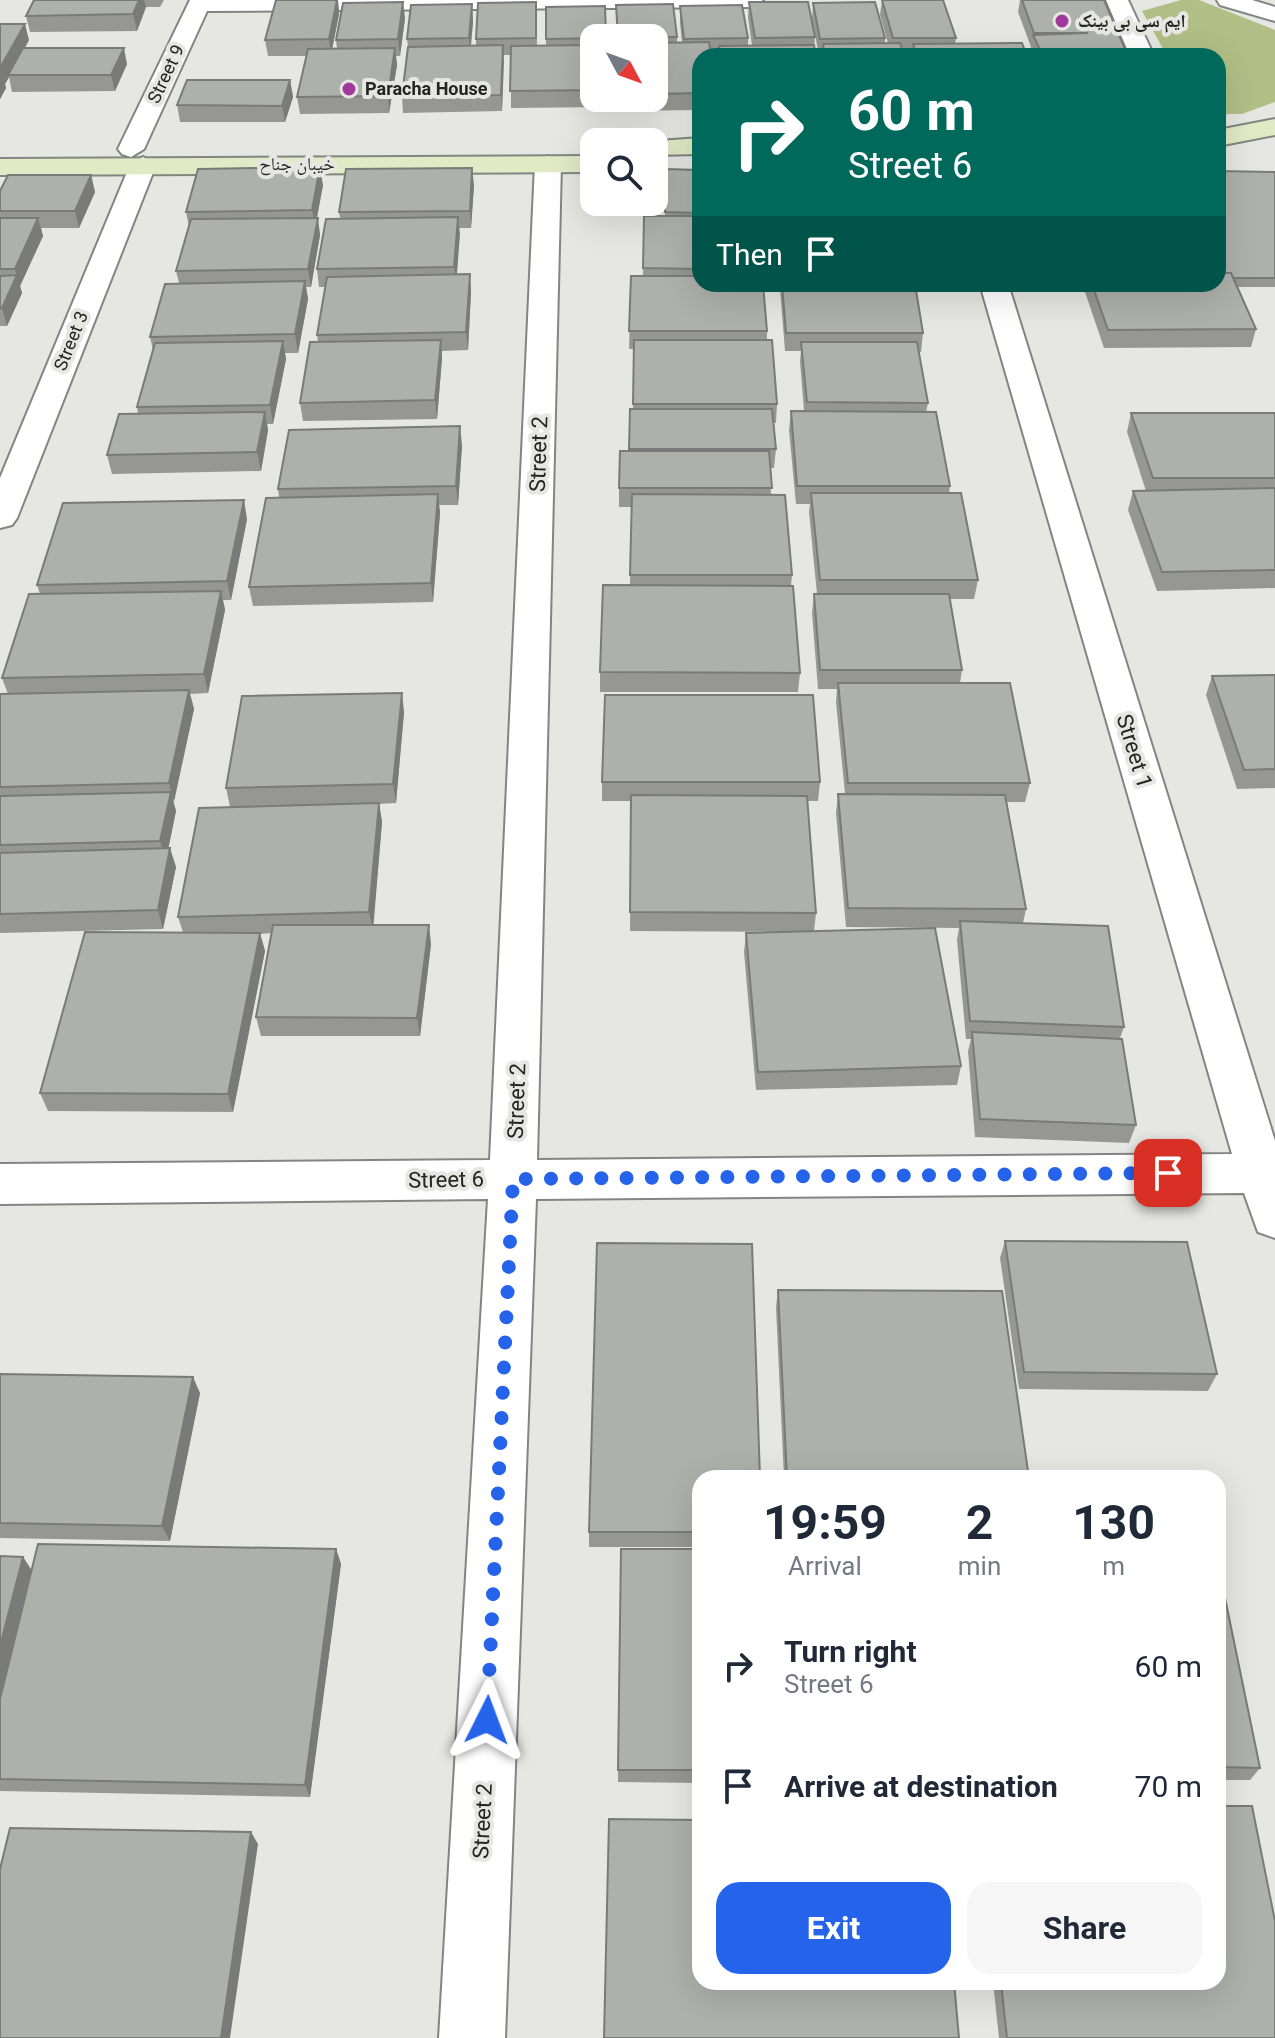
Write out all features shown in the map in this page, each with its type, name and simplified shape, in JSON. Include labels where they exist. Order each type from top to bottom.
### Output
[{"type":"main road","points":[[1226,136],[1275,127]]},
{"type":"main road","points":[[668,147],[692,146]]},
{"type":"main road","name":"خیبان جناح","points":[[0,167],[137,157],[580,148]]},
{"type":"main road","name":"خیبان جناح","points":[[0,150],[137,157],[580,164]]},
{"type":"main road","points":[[1226,160],[1246,160]]},
{"type":"main road","points":[[668,164],[692,164]]},
{"type":"street","points":[[200,2],[752,0]]},
{"type":"street","points":[[1117,0],[1138,48]]},
{"type":"street","points":[[1228,0],[1266,7]]},
{"type":"street","name":"Street 9","points":[[137,157],[200,2]]},
{"type":"street","name":"Street 3","points":[[0,518],[137,157]]},
{"type":"street","name":"Street 2","points":[[472,2038],[513,1179],[548,164]]},
{"type":"street","name":"Street 1","points":[[996,292],[1268,1172],[1275,1218]]},
{"type":"street","name":"Street 6","points":[[0,1184],[1268,1172]]},
{"type":"green space","points":[[1181,0],[1199,0],[1275,30],[1275,102],[1242,114],[1226,114],[1226,48],[1163,48],[1142,11]]},
{"type":"building","points":[[34,0],[139,0],[133,14],[26,16]]},
{"type":"building","points":[[276,0],[337,0],[329,39],[265,40]]},
{"type":"building","points":[[882,0],[943,0],[956,38],[893,38]]},
{"type":"building","points":[[1022,0],[1104,0],[1125,48],[1039,48],[1033,35],[1088,33],[1034,33]]},
{"type":"building","points":[[403,2],[398,39],[336,40],[343,3]]},
{"type":"building","points":[[536,2],[536,38],[476,39],[478,3]]},
{"type":"building","points":[[749,2],[808,2],[815,37],[755,38]]},
{"type":"building","points":[[875,2],[885,38],[820,39],[813,3]]},
{"type":"building","points":[[472,4],[469,38],[407,39],[411,5]]},
{"type":"building","points":[[673,4],[677,37],[668,37],[668,24],[617,24],[616,5]]},
{"type":"building","points":[[742,5],[748,38],[684,39],[680,6]]},
{"type":"building","points":[[605,6],[606,24],[580,24],[580,38],[546,39],[546,7]]},
{"type":"building","points":[[0,24],[25,24],[0,68]]},
{"type":"building","points":[[709,42],[710,48],[692,48],[692,93],[668,94],[668,43]]},
{"type":"building","points":[[900,43],[902,48],[824,48],[823,44]]},
{"type":"building","points":[[1022,43],[1024,48],[914,48],[913,44]]},
{"type":"building","points":[[503,45],[501,95],[402,96],[408,47]]},
{"type":"building","points":[[580,45],[580,90],[510,91],[511,46]]},
{"type":"building","points":[[814,45],[815,48],[719,48]]},
{"type":"building","points":[[23,48],[124,48],[111,75],[8,75]]},
{"type":"building","name":"Paracha House","points":[[395,48],[388,96],[297,97],[308,49]]},
{"type":"building","points":[[187,80],[290,80],[282,106],[177,105]]},
{"type":"building","points":[[320,167],[312,210],[186,212],[198,169]]},
{"type":"building","points":[[472,168],[470,211],[339,212],[346,169]]},
{"type":"building","points":[[668,169],[692,170],[692,213],[668,212]]},
{"type":"building","points":[[1226,171],[1275,172],[1275,278],[1233,278],[1231,273],[1226,273]]},
{"type":"building","points":[[8,175],[91,175],[75,211],[0,211],[0,191]]},
{"type":"building","points":[[644,216],[692,216],[692,269],[643,268]]},
{"type":"building","points":[[458,217],[454,267],[317,269],[326,219]]},
{"type":"building","points":[[0,218],[38,218],[15,269],[0,269]]},
{"type":"building","points":[[318,218],[308,269],[176,271],[191,219]]},
{"type":"building","points":[[1226,273],[1231,273],[1256,329],[1108,330],[1095,292],[1226,292]]},
{"type":"building","points":[[470,274],[466,332],[317,335],[327,277]]},
{"type":"building","points":[[17,275],[2,308],[0,308],[0,276]]},
{"type":"building","points":[[631,276],[692,276],[692,292],[764,292],[767,331],[629,331]]},
{"type":"building","points":[[305,281],[295,334],[150,337],[165,284]]},
{"type":"building","points":[[783,292],[916,292],[923,333],[786,333]]},
{"type":"building","points":[[441,340],[435,400],[300,403],[310,342]]},
{"type":"building","points":[[634,340],[772,340],[777,404],[633,404]]},
{"type":"building","points":[[283,341],[270,405],[137,407],[155,343]]},
{"type":"building","points":[[801,342],[917,342],[928,403],[807,402]]},
{"type":"building","points":[[630,409],[772,409],[776,449],[629,449]]},
{"type":"building","points":[[791,411],[936,412],[950,486],[797,486]]},
{"type":"building","points":[[265,412],[257,452],[107,455],[119,414]]},
{"type":"building","points":[[1131,413],[1275,413],[1275,478],[1153,478]]},
{"type":"building","points":[[460,426],[456,486],[278,489],[289,430]]},
{"type":"building","points":[[620,451],[769,451],[772,488],[619,488]]},
{"type":"building","points":[[1275,488],[1275,570],[1162,572],[1133,491]]},
{"type":"building","points":[[811,493],[961,493],[978,580],[820,580]]},
{"type":"building","points":[[438,494],[431,583],[249,587],[266,498]]},
{"type":"building","points":[[632,494],[785,495],[792,575],[630,575]]},
{"type":"building","points":[[244,500],[227,581],[37,585],[63,503]]},
{"type":"building","points":[[603,585],[793,586],[800,673],[600,672]]},
{"type":"building","points":[[221,591],[204,674],[2,678],[29,594]]},
{"type":"building","points":[[814,594],[949,594],[962,670],[820,670]]},
{"type":"building","points":[[1275,675],[1275,769],[1244,770],[1212,676]]},
{"type":"building","points":[[838,683],[1010,683],[1030,783],[848,783]]},
{"type":"building","points":[[189,690],[169,783],[0,787],[0,694]]},
{"type":"building","points":[[402,693],[393,784],[226,788],[242,696]]},
{"type":"building","points":[[605,695],[813,695],[820,782],[602,782]]},
{"type":"building","points":[[171,792],[160,841],[0,845],[0,796]]},
{"type":"building","points":[[838,794],[1005,795],[1026,909],[848,908]]},
{"type":"building","points":[[631,795],[807,796],[816,913],[630,912]]},
{"type":"building","points":[[379,803],[369,912],[178,917],[199,808]]},
{"type":"building","points":[[170,848],[158,910],[0,914],[0,853]]},
{"type":"building","points":[[960,921],[1108,926],[1124,1027],[970,1021]]},
{"type":"building","points":[[273,925],[429,925],[417,1018],[256,1017]]},
{"type":"building","points":[[935,928],[961,1066],[758,1072],[746,933]]},
{"type":"building","points":[[85,932],[260,933],[228,1094],[40,1093]]},
{"type":"building","points":[[972,1032],[1122,1039],[1136,1125],[980,1119]]},
{"type":"building","points":[[1005,1241],[1187,1242],[1217,1374],[1024,1372]]},
{"type":"building","points":[[597,1243],[752,1244],[760,1470],[692,1470],[692,1532],[589,1532]]},
{"type":"building","points":[[778,1290],[1002,1291],[1028,1470],[787,1470]]},
{"type":"building","points":[[0,1374],[193,1377],[162,1526],[0,1523]]},
{"type":"building","points":[[38,1544],[336,1549],[305,1785],[0,1779],[0,1699]]},
{"type":"building","points":[[621,1549],[692,1549],[692,1770],[618,1770]]},
{"type":"building","points":[[0,1556],[23,1557],[0,1646]]},
{"type":"building","points":[[1226,1603],[1260,1768],[1226,1767]]},
{"type":"building","points":[[1226,1806],[1252,1806],[1275,1921],[1275,2038],[1007,2038],[1002,1990],[1226,1990]]},
{"type":"building","points":[[609,1819],[692,1820],[692,1990],[955,1990],[959,2038],[604,2038]]},
{"type":"building","points":[[10,1828],[251,1832],[221,2038],[0,2038],[0,1869]]},
{"type":"place","name":"ایم سی بی بینک","points":[[1062,21]]},
{"type":"place","name":"Paracha House","points":[[349,89]]},
{"type":"route","points":[[487,1720],[513,1179],[1168,1173]]}]
